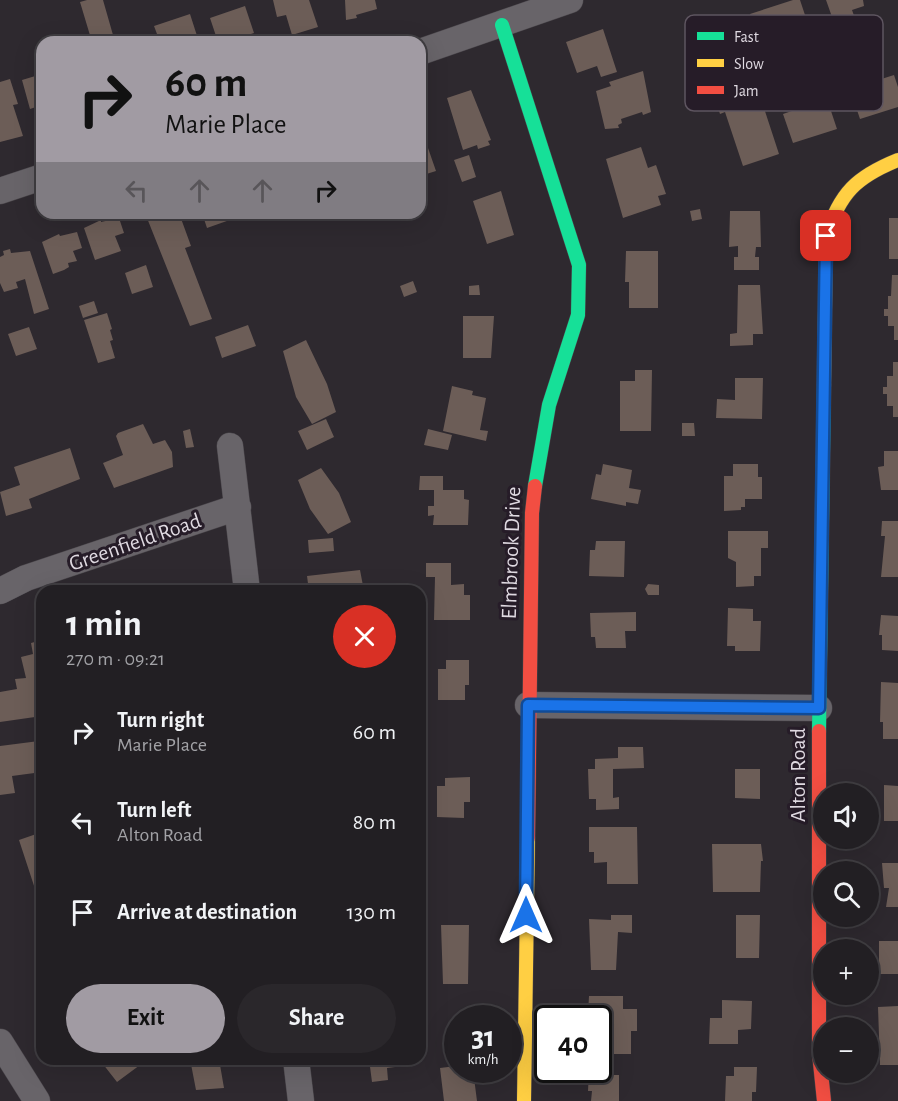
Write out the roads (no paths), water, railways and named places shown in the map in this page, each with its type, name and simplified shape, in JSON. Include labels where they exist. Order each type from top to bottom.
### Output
[{"type":"street","points":[[426,50],[570,0]]},
{"type":"street","name":"Elmbrook Drive","points":[[502,25],[579,265],[582,297],[575,331],[554,389],[537,460],[532,513],[524,1101]]},
{"type":"street","name":"Alton Road","points":[[824,1101],[819,1053],[819,708],[826,236],[838,201],[853,183],[898,160]]},
{"type":"street","points":[[0,191],[36,179]]},
{"type":"street","points":[[230,446],[246,585]]},
{"type":"street","name":"Greenfield Road","points":[[0,591],[26,578],[238,507]]},
{"type":"street","points":[[528,705],[819,708]]},
{"type":"street","points":[[0,1042],[37,1101]]},
{"type":"street","points":[[297,1065],[301,1101]]}]
